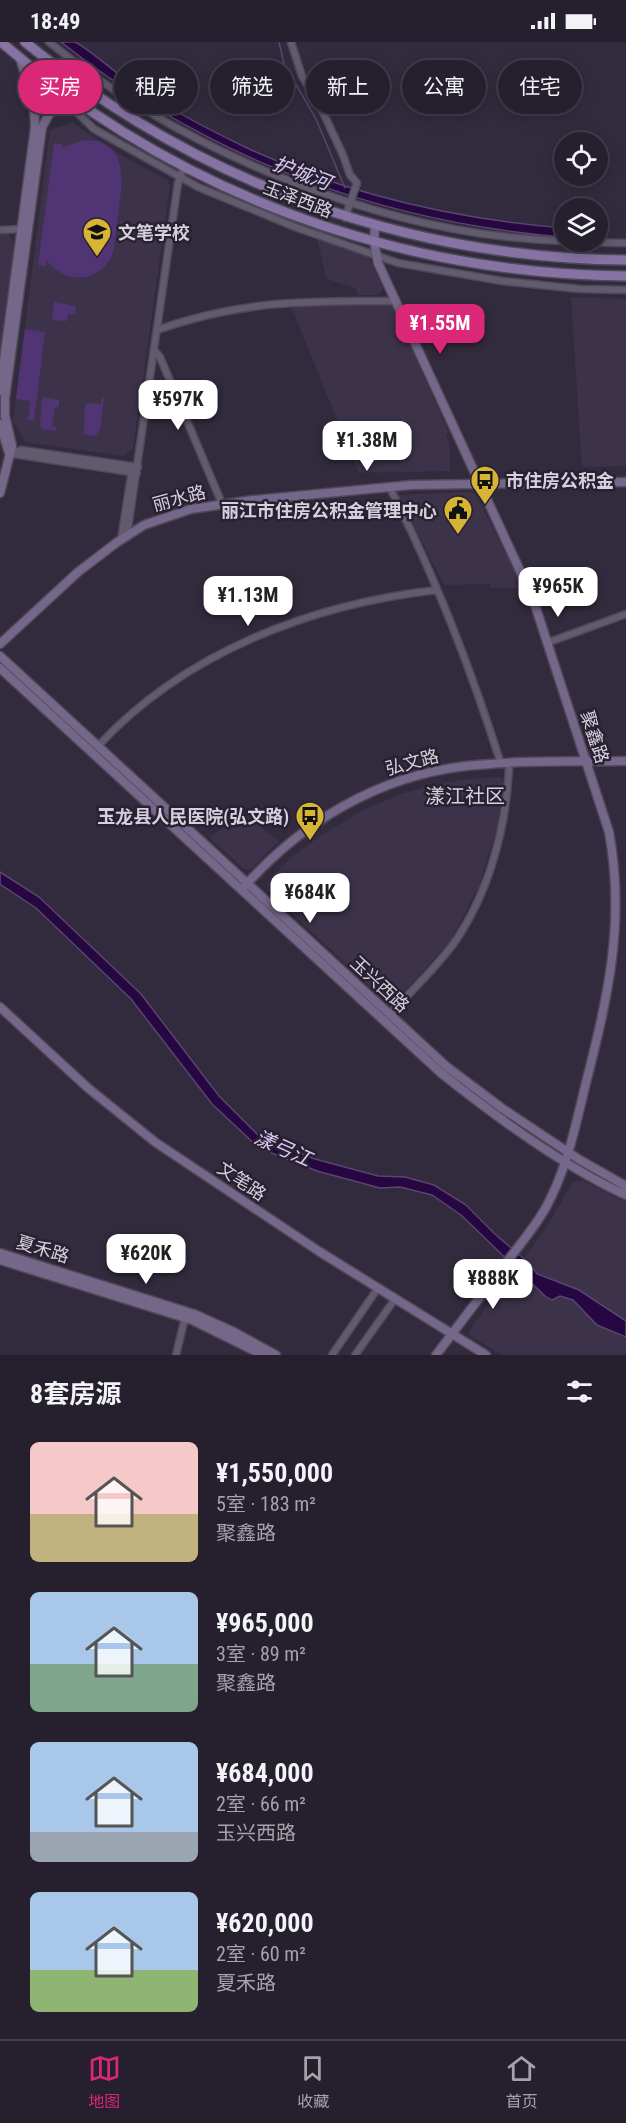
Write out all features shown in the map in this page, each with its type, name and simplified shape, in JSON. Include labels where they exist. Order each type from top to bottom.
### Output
[{"type":"main road","name":"玉泽西路","points":[[1,42],[22,60]]},
{"type":"main road","name":"玉泽西路","points":[[26,42],[103,100],[183,149],[276,193],[377,227],[489,249],[561,257],[626,260]]},
{"type":"main road","name":"玉泽西路","points":[[91,114],[184,167],[281,212],[376,243],[432,256],[505,267],[626,276]]},
{"type":"street","points":[[49,42],[118,92],[208,144],[273,175],[351,201],[453,227],[516,238],[554,240]]},
{"type":"street","points":[[291,42],[302,76],[322,110],[350,175],[357,183],[345,218]]},
{"type":"street","points":[[0,391],[35,114],[20,58]]},
{"type":"street","points":[[0,493],[12,446],[5,416],[5,398],[42,127],[49,114]]},
{"type":"street","points":[[81,114],[94,129],[180,177],[258,213],[378,256],[424,269],[502,281],[580,289],[626,290]]},
{"type":"street","points":[[125,534],[180,177],[184,167]]},
{"type":"street","name":"聚鑫路","points":[[377,227],[378,256],[395,301],[537,597],[590,765],[615,856],[619,885],[619,928],[612,979],[568,1158],[553,1205],[454,1335],[436,1355]]},
{"type":"street","points":[[0,230],[22,229]]},
{"type":"street","points":[[608,243],[626,243]]},
{"type":"street","name":"聚鑫路","points":[[378,256],[482,481],[533,599],[590,765]]},
{"type":"street","points":[[157,330],[212,313],[262,304],[304,301],[395,301]]},
{"type":"street","points":[[154,350],[160,357],[220,499]]},
{"type":"street","points":[[0,423],[9,453]]},
{"type":"street","points":[[9,453],[135,469]]},
{"type":"street","name":"丽水路","points":[[0,644],[78,572],[125,534],[155,520],[203,507],[482,481],[626,477]]},
{"type":"street","name":"丽水路","points":[[0,637],[75,568],[125,534],[165,511],[220,499],[411,480],[626,482]]},
{"type":"street","points":[[389,1015],[454,943],[469,916],[496,850],[505,813],[505,766],[437,590],[390,488]]},
{"type":"street","points":[[98,746],[120,724],[171,686],[209,661],[265,632],[302,618],[352,604],[437,590]]},
{"type":"street","points":[[552,640],[626,614]]},
{"type":"street","name":"玉兴西路","points":[[0,656],[98,746],[441,1073],[498,1116],[626,1195]]},
{"type":"street","name":"玉兴西路","points":[[0,668],[465,1081],[568,1158],[626,1186]]},
{"type":"street","name":"弘文路","points":[[590,765],[626,761]]},
{"type":"street","name":"弘文路","points":[[246,888],[300,840],[335,816],[371,797],[412,782],[441,775],[505,766],[626,766]]},
{"type":"street","name":"文笔路","points":[[0,1006],[88,1088],[155,1142],[395,1299],[486,1355]]},
{"type":"street","name":"夏禾路","points":[[0,1253],[195,1314],[276,1355]]},
{"type":"street","name":"夏禾路","points":[[0,1260],[185,1318],[247,1351],[263,1355]]},
{"type":"street","points":[[332,1355],[378,1288]]},
{"type":"street","points":[[355,1355],[395,1299]]},
{"type":"street","points":[[176,1355],[185,1318]]},
{"type":"street","name":"聚鑫路","points":[[443,1355],[454,1335]]},
{"type":"shaded area","name":"文笔学校","points":[[72,122],[119,154],[167,180],[170,186],[133,449],[124,456],[26,442],[13,421],[50,130]]},
{"type":"shaded area","points":[[84,140],[99,142],[110,147],[120,166],[121,191],[116,237],[111,258],[97,272],[80,278],[62,274],[47,261],[46,266],[38,265],[54,143],[62,144],[62,148]]},
{"type":"shaded area","points":[[7,232],[15,246],[0,363],[0,233]]},
{"type":"shaded area","points":[[317,239],[368,256],[383,288],[379,295],[357,295],[356,288],[327,279]]},
{"type":"shaded area","points":[[571,297],[626,299],[626,466],[582,467]]},
{"type":"shaded area","points":[[54,302],[76,306],[75,315],[68,314],[67,321],[52,320]]},
{"type":"shaded area","points":[[391,303],[448,431],[446,437],[449,440],[450,471],[359,473],[290,304]]},
{"type":"shaded area","points":[[25,329],[45,332],[34,421],[28,420],[30,401],[16,399]]},
{"type":"shaded area","points":[[42,397],[59,400],[59,407],[55,407],[52,426],[57,427],[56,431],[43,429],[40,426]]},
{"type":"shaded area","points":[[104,398],[100,430],[95,436],[84,434],[85,403],[101,404]]},
{"type":"shaded area","name":"丽江市住房公积金管理中心","points":[[470,492],[476,495],[524,588],[491,588],[490,584],[444,585],[398,495]]},
{"type":"shaded area","points":[[500,777],[504,784],[498,824],[479,886],[450,941],[393,1004],[389,1004],[267,890],[270,878],[292,857],[361,811],[401,794],[429,786],[468,779]]},
{"type":"shaded area","points":[[245,815],[279,841],[251,869],[244,869],[209,837]]},
{"type":"shaded area","points":[[577,1180],[626,1202],[626,1355],[502,1355],[469,1335],[470,1329],[542,1234],[573,1182]]},
{"type":"water","points":[[61,42],[75,42],[101,60],[86,60]]},
{"type":"water","points":[[102,61],[114,71],[114,81],[102,72]]},
{"type":"water","name":"护城河","points":[[167,114],[181,114],[283,164],[361,191],[441,211],[554,227],[554,236],[495,229],[428,217],[362,199],[298,177],[236,151]]},
{"type":"water","name":"漾弓江","points":[[0,872],[39,897],[141,994],[219,1096],[262,1139],[315,1159],[378,1176],[405,1177],[434,1185],[466,1205],[530,1264],[537,1274],[579,1290],[626,1321],[626,1337],[597,1325],[573,1300],[560,1296],[552,1300],[546,1297],[461,1215],[432,1195],[400,1187],[380,1188],[317,1171],[259,1148],[212,1104],[131,999],[36,908],[0,884]]},
{"type":"waterway","name":"护城河","points":[[279,42],[284,64],[316,119],[345,188]]},
{"type":"place","name":"文笔学校","points":[[97,258]]},
{"type":"place","name":"市住房公积金","points":[[485,506]]},
{"type":"place","name":"丽江市住房公积金管理中心","points":[[458,536]]},
{"type":"place","name":"玉龙县人民医院(弘文路)","points":[[310,842]]},
{"type":"district","name":"漾江社区","points":[[465,796]]}]
